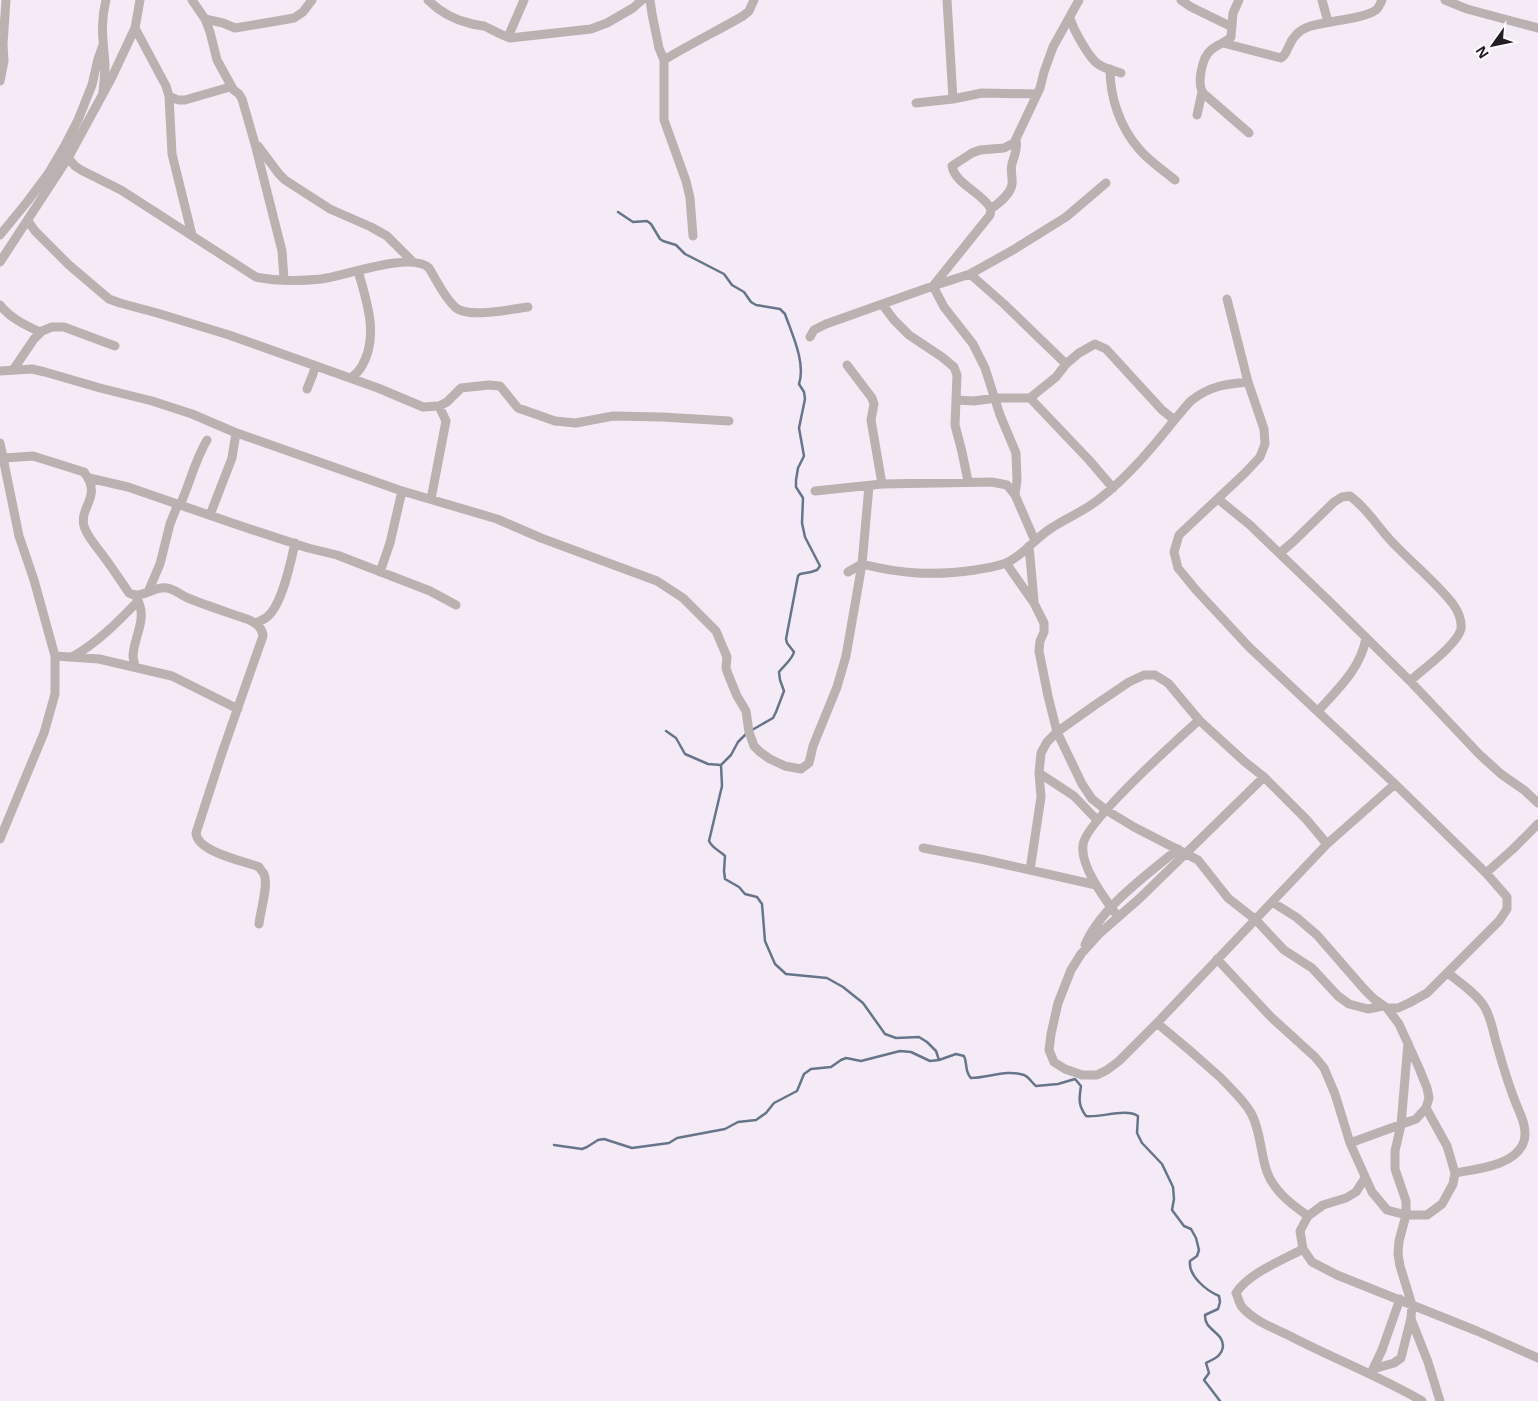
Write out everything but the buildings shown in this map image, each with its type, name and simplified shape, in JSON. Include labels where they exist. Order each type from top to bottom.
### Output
[{"type":"street","points":[[0,81],[4,61],[6,0]]},
{"type":"street","points":[[103,94],[105,65],[102,16],[106,0]]},
{"type":"street","points":[[0,262],[68,158],[103,94],[134,28],[140,0]]},
{"type":"street","points":[[192,0],[206,19],[218,60],[233,89],[242,99],[282,251],[284,280]]},
{"type":"street","points":[[206,19],[235,28],[294,18],[312,0]]},
{"type":"street","points":[[428,0],[448,16],[470,24],[482,25],[508,37],[591,29],[607,23],[634,8],[642,0]]},
{"type":"street","points":[[508,37],[524,0]]},
{"type":"street","points":[[650,0],[659,48],[664,60],[664,120],[686,181],[690,198],[693,236]]},
{"type":"street","points":[[664,60],[743,16],[749,11],[754,0]]},
{"type":"street","points":[[947,0],[953,99]]},
{"type":"street","points":[[933,286],[990,215],[991,209],[987,202],[954,173],[952,166],[980,150],[1004,148],[1014,143],[1037,94],[1053,48],[1079,0]]},
{"type":"street","points":[[1181,0],[1191,7],[1232,27]]},
{"type":"street","points":[[1197,116],[1202,92],[1200,84],[1206,57],[1211,49],[1231,37],[1233,13],[1239,0]]},
{"type":"street","points":[[1322,0],[1328,22]]},
{"type":"street","points":[[1223,43],[1281,58],[1286,54],[1288,46],[1296,35],[1306,27],[1367,15],[1378,9],[1382,0]]},
{"type":"street","points":[[1445,0],[1467,9],[1538,28]]},
{"type":"street","points":[[1070,18],[1073,29],[1095,61],[1121,73]]},
{"type":"street","points":[[134,28],[166,86],[169,96],[172,154],[192,236]]},
{"type":"street","points":[[0,235],[28,202],[64,147],[78,120],[92,85],[103,45]]},
{"type":"street","points":[[1110,69],[1113,99],[1129,135],[1139,150],[1175,180]]},
{"type":"street","points":[[169,96],[178,100],[185,100],[230,87],[233,89]]},
{"type":"street","points":[[1202,92],[1249,133]]},
{"type":"street","points":[[916,103],[953,99],[982,93],[1037,94]]},
{"type":"street","points":[[991,209],[1012,188],[1012,165],[1015,156],[1016,140]]},
{"type":"street","points":[[255,144],[278,174],[285,180],[330,209],[387,236],[414,262]]},
{"type":"street","points":[[68,158],[75,166],[121,190],[256,278],[267,280],[320,279],[373,267],[414,262],[424,264],[429,268],[455,307],[463,312],[488,312],[528,306]]},
{"type":"street","points":[[810,337],[814,330],[826,324],[970,274],[1066,217],[1106,183]]},
{"type":"street","points":[[28,221],[35,232],[109,299],[229,335],[378,388],[423,407],[439,406],[447,402],[461,388],[489,385],[500,386],[518,408],[555,421],[576,423],[613,416],[729,421]]},
{"type":"street","points":[[351,378],[361,367],[371,335],[369,310],[358,271]]},
{"type":"street","points":[[970,274],[1066,364]]},
{"type":"street","points":[[933,286],[944,307],[973,344],[996,398],[1000,415],[1016,453],[1017,480],[1015,496]]},
{"type":"street","points":[[1006,563],[1034,603],[1044,623],[1044,632],[1040,640],[1039,651],[1057,732],[1082,784],[1092,799],[1134,827],[1198,860],[1228,898],[1256,920],[1284,950],[1312,968],[1338,996],[1349,1004],[1368,1008],[1398,1008],[1409,1003],[1427,993],[1499,921],[1507,909],[1507,897],[1486,873],[1395,784],[1249,647],[1178,568],[1174,552],[1179,535],[1260,457],[1265,444],[1264,429],[1248,382],[1227,299]]},
{"type":"street","points":[[882,304],[909,335],[954,367],[957,375],[955,426],[968,481]]},
{"type":"street","points":[[0,305],[17,320],[40,332]]},
{"type":"street","points":[[13,370],[28,346],[40,332],[52,327],[64,327],[116,346]]},
{"type":"street","points":[[957,400],[1030,398],[1056,377],[1066,364],[1079,353],[1095,344],[1106,349],[1162,410],[1172,418],[1176,418]]},
{"type":"street","points":[[848,365],[872,398],[874,404],[871,420],[882,484]]},
{"type":"street","points":[[306,389],[314,374],[315,366]]},
{"type":"street","points":[[0,371],[32,370],[45,372],[152,401],[402,491],[497,519],[541,538],[657,581],[683,598],[716,631],[727,657],[726,668],[728,674],[737,696],[746,711],[749,732],[754,746],[770,759],[793,768],[800,768],[808,763],[821,723],[837,687],[846,656],[862,564],[869,486]]},
{"type":"street","points":[[848,572],[862,564],[903,573],[955,573],[1006,563],[1017,557],[1051,528],[1096,502],[1113,488],[1192,401],[1211,388],[1224,384],[1248,382]]},
{"type":"street","points":[[1030,398],[1113,488]]},
{"type":"street","points":[[431,499],[446,422],[439,406]]},
{"type":"street","points":[[210,515],[232,458],[236,432]]},
{"type":"street","points":[[148,592],[160,564],[170,524],[186,491],[195,463],[207,440]]},
{"type":"street","points":[[0,443],[19,536],[34,580],[55,656],[55,694],[44,733],[3,824],[0,839]]},
{"type":"street","points":[[4,458],[33,456],[42,458],[84,472],[89,478],[92,487],[91,497],[83,524],[86,531],[130,592],[137,598],[141,616],[133,656],[135,667]]},
{"type":"street","points":[[89,478],[128,487],[295,543],[337,555],[430,591],[456,605]]},
{"type":"street","points":[[815,491],[882,484],[968,481],[992,482],[1006,485],[1015,496],[1032,544],[1034,603]]},
{"type":"street","points":[[380,572],[390,543],[402,491]]},
{"type":"street","points":[[1280,553],[1334,502],[1342,497],[1350,496],[1358,501],[1392,543],[1445,595],[1454,606],[1461,620],[1460,630],[1455,640],[1410,681]]},
{"type":"street","points":[[1218,499],[1280,553],[1410,681],[1479,754],[1538,803]]},
{"type":"street","points":[[256,623],[272,613],[290,571],[295,543]]},
{"type":"street","points":[[71,657],[108,631],[137,598],[158,588],[168,588],[186,598],[256,623],[260,628],[263,636],[196,833],[196,838],[203,846],[259,867],[264,873],[264,893],[259,924]]},
{"type":"street","points":[[1318,711],[1356,666],[1364,651],[1366,638]]},
{"type":"street","points":[[55,656],[99,658],[172,676],[238,709]]},
{"type":"street","points":[[1030,870],[1040,797],[1041,753],[1047,742],[1057,732],[1129,682],[1144,676],[1155,675],[1168,683],[1199,720],[1244,762],[1264,777],[1306,819],[1327,844]]},
{"type":"street","points":[[1118,917],[1096,885],[1086,863],[1083,845],[1097,820],[1106,810],[1199,720]]},
{"type":"street","points":[[1040,773],[1074,796],[1097,820]]},
{"type":"street","points":[[1264,777],[1181,851],[1135,885],[1093,930],[1081,954],[1070,970],[1058,1003],[1051,1034],[1050,1050],[1054,1062],[1065,1069],[1082,1075],[1097,1075],[1119,1061],[1327,844],[1395,784]]},
{"type":"street","points":[[1486,873],[1514,849],[1538,824]]},
{"type":"street","points":[[923,848],[1096,885]]},
{"type":"street","points":[[1081,954],[1140,898],[1181,851]]},
{"type":"street","points":[[1272,902],[1318,935],[1364,989],[1385,1007],[1400,1024],[1427,1088],[1429,1098],[1426,1108],[1416,1119],[1350,1143]]},
{"type":"street","points":[[1217,959],[1271,1018],[1315,1057],[1324,1068],[1335,1094],[1350,1143],[1365,1178],[1372,1192],[1387,1210],[1406,1215],[1427,1215],[1442,1204],[1453,1184],[1455,1173],[1447,1146],[1426,1108]]},
{"type":"street","points":[[1448,973],[1477,997],[1485,1007],[1525,1130],[1524,1140],[1518,1151],[1502,1162],[1455,1173]]},
{"type":"street","points":[[1157,1023],[1235,1092],[1251,1112],[1259,1132],[1267,1172],[1279,1192],[1291,1204],[1308,1216]]},
{"type":"street","points":[[1372,1372],[1401,1358],[1411,1318],[1412,1305],[1398,1254],[1399,1241],[1406,1215],[1406,1201],[1395,1169],[1395,1151],[1401,1125],[1408,1043]]},
{"type":"street","points":[[1365,1178],[1356,1192],[1346,1198],[1323,1205],[1308,1216],[1300,1231],[1303,1249],[1312,1262],[1337,1275],[1477,1330],[1538,1358]]},
{"type":"street","points":[[1303,1249],[1252,1276],[1242,1284],[1236,1293],[1242,1307],[1255,1318],[1320,1351],[1372,1372],[1422,1401]]},
{"type":"street","points":[[1372,1372],[1400,1300]]},
{"type":"street","points":[[1411,1318],[1428,1362],[1440,1401]]},
{"type":"waterway","points":[[618,212],[633,222],[647,221],[660,239],[676,245],[685,254],[724,274],[732,285],[744,292],[751,302],[756,305],[780,309],[785,314],[797,349],[801,367],[799,384],[804,392],[805,399],[799,428],[804,456],[798,468],[796,487],[803,498],[802,523],[805,537],[820,566],[817,570],[798,576],[786,639],[794,652],[790,660],[779,672],[784,691],[773,718],[752,730]]},
{"type":"waterway","points":[[666,731],[676,738],[685,754],[708,764],[721,765],[747,733]]},
{"type":"waterway","points":[[721,765],[722,786],[709,841],[714,848],[725,856],[725,879],[739,887],[745,894],[757,897],[762,904],[765,941],[775,964],[786,974],[827,978],[843,987],[863,1003],[885,1034],[896,1038],[919,1037],[936,1051],[939,1060]]},
{"type":"waterway","points":[[554,1145],[582,1149],[598,1140],[604,1139],[632,1148],[669,1143],[677,1138],[725,1129],[738,1122],[756,1120],[766,1113],[774,1103],[797,1091],[804,1074],[811,1069],[831,1067],[846,1058],[861,1061],[900,1051],[911,1052],[930,1061],[956,1054],[964,1056],[971,1078],[1018,1073],[1026,1076],[1036,1086],[1058,1084],[1075,1079],[1081,1086],[1080,1102],[1086,1116],[1120,1113],[1138,1116],[1137,1133],[1142,1143],[1162,1164],[1173,1187],[1174,1199],[1172,1210],[1184,1226],[1191,1229],[1196,1238],[1199,1250],[1197,1256],[1190,1261],[1190,1267],[1199,1282],[1209,1291],[1219,1296],[1220,1302],[1218,1309],[1205,1315],[1207,1324],[1220,1337],[1223,1346],[1219,1355],[1206,1363],[1209,1373],[1204,1380],[1220,1401]]}]
